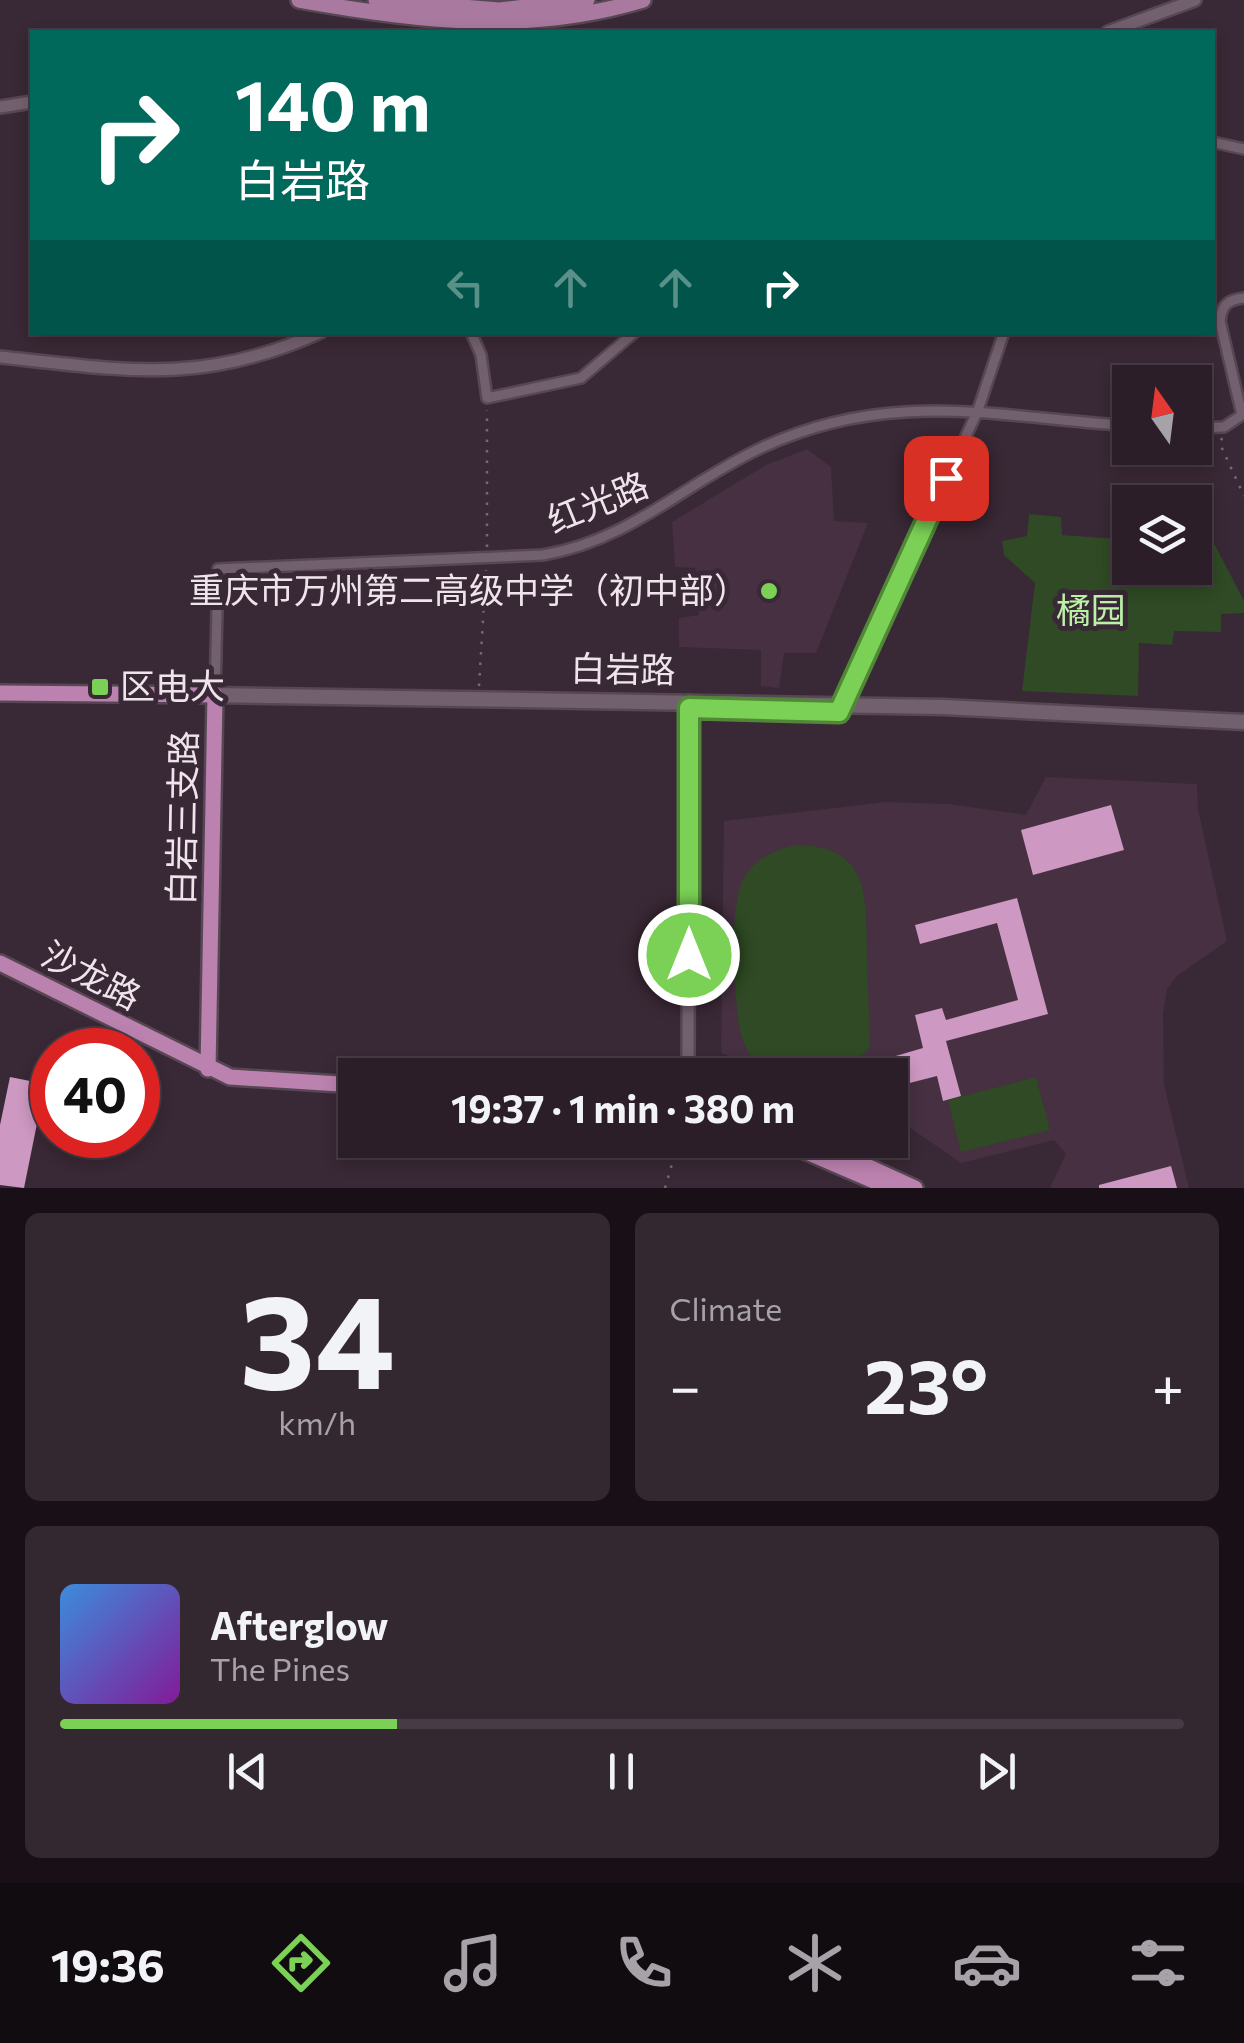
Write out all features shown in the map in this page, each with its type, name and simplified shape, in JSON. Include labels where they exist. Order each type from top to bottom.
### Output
[{"type":"highway","name":"白岩路","points":[[0,694],[215,699]]},
{"type":"highway","name":"白岩三支路","points":[[208,1069],[215,699]]},
{"type":"highway","name":"沙龙路","points":[[0,963],[230,1077],[338,1084]]},
{"type":"highway","name":"沙龙路","points":[[208,1069],[338,1076]]},
{"type":"highway","points":[[821,1158],[890,1188]]},
{"type":"highway","points":[[849,1158],[915,1188]]},
{"type":"main road","points":[[299,0],[397,18],[494,23],[554,19],[643,0]]},
{"type":"main road","points":[[376,0],[499,10],[588,0]]},
{"type":"main road","name":"白岩路","points":[[215,699],[689,704],[1244,722]]},
{"type":"main road","name":"白岩路","points":[[841,709],[1244,730]]},
{"type":"street","points":[[1113,30],[1195,0]]},
{"type":"street","points":[[0,107],[30,102]]},
{"type":"street","points":[[1215,143],[1244,150]]},
{"type":"street","points":[[1212,427],[1236,422],[1243,405],[1220,321],[1222,308],[1230,300],[1244,298]]},
{"type":"street","points":[[0,356],[132,371],[181,371],[228,366],[277,352],[314,335]]},
{"type":"street","points":[[472,335],[481,356],[487,398],[581,378],[631,335]]},
{"type":"street","points":[[841,709],[978,410],[1003,335]]},
{"type":"street","name":"红光路","points":[[218,569],[559,553],[605,539],[646,519],[735,461],[820,425],[902,410],[978,410],[1048,421],[1112,425]]},
{"type":"street","name":"白岩三支路","points":[[215,699],[218,569]]},
{"type":"street","points":[[688,1058],[689,704]]},
{"type":"path","points":[[479,688],[486,558],[487,398]]},
{"type":"path","points":[[1224,426],[1220,444],[1244,496]]},
{"type":"path","points":[[665,1188],[674,1158]]},
{"type":"shaded area","name":"重庆市万州第二高级中学（初中部）","points":[[807,449],[831,467],[834,521],[868,523],[816,653],[784,653],[779,688],[761,686],[761,650],[679,647],[679,618],[699,615],[696,568],[675,567],[672,522],[766,465]]},
{"type":"shaded area","points":[[1046,777],[1197,784],[1198,809],[1227,941],[1177,976],[1167,989],[1163,1014],[1164,1084],[1189,1188],[1050,1188],[1066,1154],[1054,1140],[961,1163],[908,1126],[908,1058],[733,1058],[721,1053],[724,821],[886,802],[948,804],[1026,815]]},
{"type":"green space","name":"橘园","points":[[1029,514],[1061,517],[1062,535],[1112,539],[1112,585],[1212,585],[1212,545],[1215,545],[1244,601],[1244,613],[1221,614],[1221,632],[1174,631],[1172,645],[1139,643],[1138,696],[1022,691],[1035,583],[1004,555],[1002,541],[1027,536]]},
{"type":"green space","points":[[796,845],[821,848],[839,854],[859,879],[866,913],[870,1048],[859,1058],[753,1058],[746,1047],[736,996],[736,906],[745,876],[774,852]]},
{"type":"green space","points":[[1036,1077],[1050,1130],[961,1152],[948,1100]]},
{"type":"building","points":[[1111,805],[1124,850],[1033,875],[1021,830]]},
{"type":"building","points":[[1017,898],[1048,1014],[946,1041],[961,1096],[943,1101],[937,1076],[908,1083],[908,1058],[889,1058],[923,1048],[915,1015],[942,1008],[946,1020],[1018,1000],[997,923],[920,944],[915,925]]},
{"type":"building","points":[[10,1077],[30,1081],[30,1158],[24,1188],[0,1185],[0,1125]]},
{"type":"building","points":[[1171,1166],[1177,1188],[1099,1188],[1099,1185]]},
{"type":"place","name":"重庆市万州第二高级中学（初中部）","points":[[769,591]]},
{"type":"place","name":"区电大","points":[[100,687]]},
{"type":"route","points":[[689,955],[689,708],[839,712],[946,478]]}]
